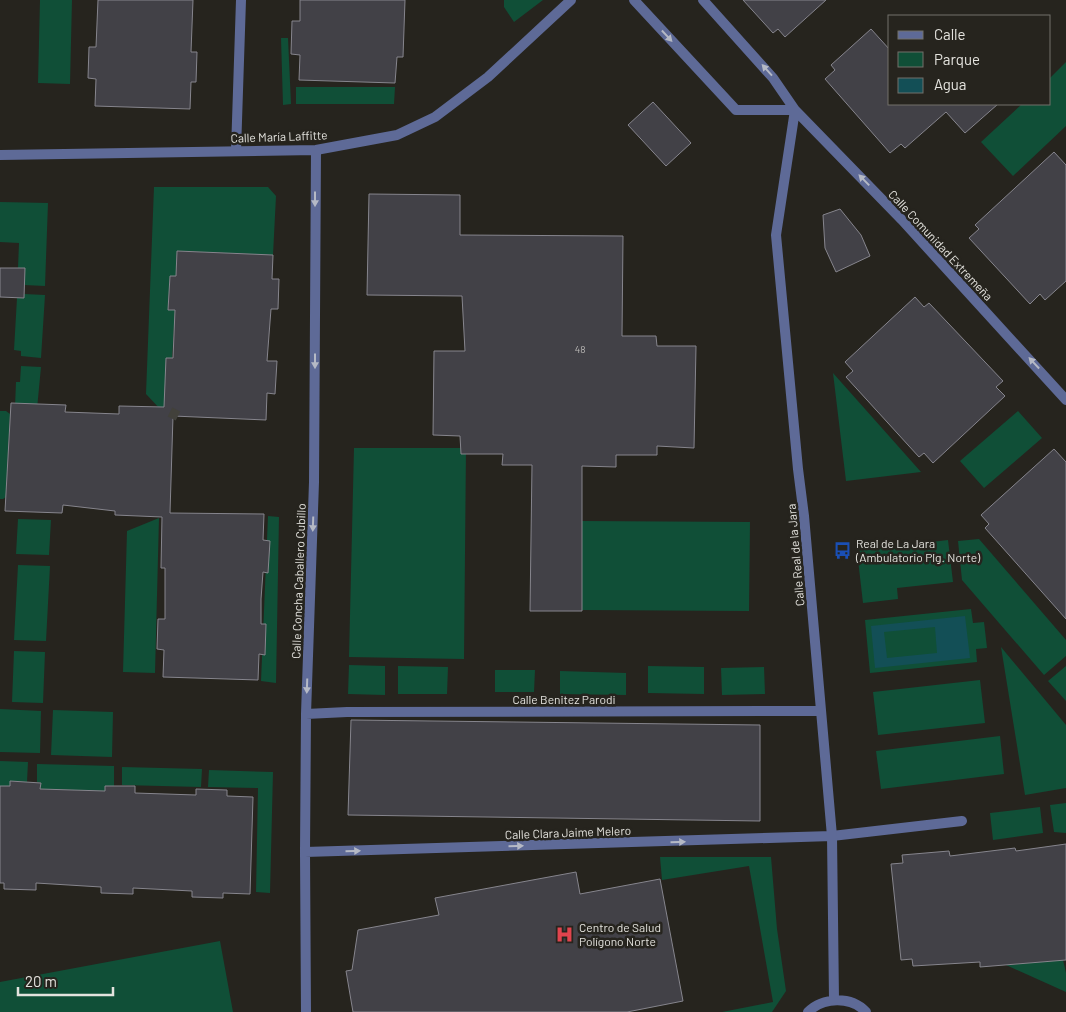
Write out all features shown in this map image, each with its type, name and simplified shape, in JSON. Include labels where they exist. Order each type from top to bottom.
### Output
[{"type":"street","points":[[236,151],[241,0]]},
{"type":"street","name":"Calle María Laffitte","points":[[0,155],[316,150],[397,135],[435,117],[488,77],[571,0]]},
{"type":"street","points":[[634,0],[736,110],[795,110]]},
{"type":"street","name":"Calle Comunidad Extremeña","points":[[703,0],[774,78],[795,110],[902,220],[1066,400]]},
{"type":"street","name":"Calle Real de la Jara","points":[[795,110],[776,236],[804,516],[832,836],[834,1000]]},
{"type":"street","name":"Calle Concha Caballero Cubillo","points":[[306,1012],[304,852],[306,714],[314,482],[316,150]]},
{"type":"street","name":"Calle Benitez Parodi","points":[[306,714],[347,712],[821,711]]},
{"type":"street","name":"Calle Clara Jaime Melero","points":[[304,852],[832,836],[962,821]]},
{"type":"street","points":[[808,1012],[821,1003],[834,1000],[844,1000],[866,1012]]},
{"type":"green space","points":[[40,0],[72,0],[70,84],[38,83]]},
{"type":"green space","points":[[504,0],[543,0],[514,22],[504,7]]},
{"type":"green space","points":[[281,38],[288,38],[291,104],[283,105]]},
{"type":"green space","points":[[1066,62],[1066,126],[1013,176],[981,142],[1021,105],[1051,105],[1051,77]]},
{"type":"green space","points":[[296,87],[395,87],[394,104],[296,104]]},
{"type":"green space","points":[[154,187],[268,187],[276,196],[273,255],[177,251],[176,276],[170,276],[168,309],[175,310],[172,358],[166,358],[165,391],[170,409],[161,410],[146,394]]},
{"type":"green space","points":[[0,202],[48,203],[45,286],[24,285],[25,268],[18,268],[19,243],[0,242]]},
{"type":"green space","points":[[24,294],[45,295],[41,358],[21,356],[21,351],[14,350],[17,298],[23,298]]},
{"type":"green space","points":[[21,366],[41,367],[37,409],[15,407],[16,382],[20,382]]},
{"type":"green space","points":[[833,373],[921,472],[846,481]]},
{"type":"green space","points":[[0,411],[6,411],[10,414],[6,497],[3,499],[0,499]]},
{"type":"green space","points":[[1018,411],[1042,438],[984,488],[960,461]]},
{"type":"green space","points":[[354,448],[466,448],[464,659],[349,657]]},
{"type":"green space","points":[[268,516],[279,517],[276,683],[261,681]]},
{"type":"green space","points":[[159,518],[155,673],[123,672],[127,531]]},
{"type":"green space","points":[[18,519],[51,520],[49,555],[16,554]]},
{"type":"green space","points":[[582,521],[750,522],[749,611],[581,610]]},
{"type":"green space","points":[[979,539],[1066,640],[1066,656],[1044,675],[962,580],[958,541]]},
{"type":"green space","points":[[948,540],[953,582],[897,588],[898,599],[863,603],[857,551]]},
{"type":"green space","points":[[18,565],[50,566],[46,641],[14,640]]},
{"type":"green space","points":[[971,609],[973,623],[984,622],[987,648],[976,649],[977,662],[870,673],[865,620]]},
{"type":"green space","points":[[1001,647],[1066,725],[1066,788],[1025,795]]},
{"type":"green space","points":[[14,651],[45,652],[43,703],[12,702]]},
{"type":"green space","points":[[349,665],[385,666],[385,695],[348,694]]},
{"type":"green space","points":[[398,666],[448,667],[447,694],[398,694]]},
{"type":"green space","points":[[648,666],[704,667],[704,694],[648,693]]},
{"type":"green space","points":[[1066,666],[1066,701],[1048,681]]},
{"type":"green space","points":[[764,667],[765,694],[722,695],[721,668]]},
{"type":"green space","points":[[495,670],[535,670],[534,692],[495,692]]},
{"type":"green space","points":[[560,671],[626,673],[626,695],[560,694]]},
{"type":"green space","points":[[980,680],[985,723],[878,735],[873,692]]},
{"type":"green space","points":[[0,709],[41,711],[40,753],[0,752]]},
{"type":"green space","points":[[53,710],[113,712],[112,757],[51,755]]},
{"type":"green space","points":[[1000,736],[1004,774],[881,789],[876,751]]},
{"type":"green space","points":[[0,761],[28,762],[27,782],[11,781],[10,786],[0,786]]},
{"type":"green space","points":[[37,764],[114,766],[114,786],[105,786],[105,791],[40,789],[41,783],[37,782]]},
{"type":"green space","points":[[122,767],[202,769],[201,787],[122,785]]},
{"type":"green space","points":[[209,770],[273,772],[270,893],[256,892],[258,788],[208,787]]},
{"type":"green space","points":[[1066,803],[1066,833],[1054,832],[1050,805]]},
{"type":"green space","points":[[1040,807],[1043,833],[993,840],[990,813]]},
{"type":"green space","points":[[660,857],[771,857],[777,929],[786,991],[772,1012],[722,1012],[773,1002],[749,866],[662,880]]},
{"type":"green space","points":[[220,941],[233,1012],[0,1012],[0,982]]},
{"type":"green space","points":[[1063,960],[1066,973],[1066,992],[1006,965]]},
{"type":"water","points":[[965,616],[970,658],[875,668],[871,626]],"holes":[[[935,627],[937,653],[887,658],[884,632]]]},
{"type":"building","points":[[98,0],[193,0],[191,52],[197,52],[196,82],[191,82],[190,109],[95,106],[96,79],[88,78],[89,47],[96,47]]},
{"type":"building","points":[[300,0],[405,0],[403,57],[397,57],[395,83],[299,80],[300,55],[291,54],[292,21],[300,21]]},
{"type":"building","points":[[743,0],[826,0],[785,37],[778,29],[773,33]]},
{"type":"building","points":[[871,29],[888,48],[888,105],[997,105],[965,133],[946,112],[905,148],[901,144],[890,153],[825,79],[835,70],[831,65]]},
{"type":"building","points":[[653,102],[691,143],[666,166],[628,125]]},
{"type":"building","points":[[1054,152],[1066,165],[1066,281],[1045,300],[1040,294],[1030,304],[969,238],[979,229],[975,225]]},
{"type":"building","points":[[369,194],[460,195],[460,235],[623,236],[622,336],[656,336],[657,346],[696,346],[694,448],[657,446],[657,455],[616,455],[616,467],[582,466],[582,611],[530,611],[532,465],[502,465],[503,454],[461,454],[460,436],[433,435],[434,351],[465,351],[462,296],[367,295]]},
{"type":"building","points":[[840,209],[861,235],[870,256],[836,272],[825,248],[823,215]]},
{"type":"building","points":[[177,251],[273,255],[272,279],[279,279],[278,309],[271,309],[267,361],[277,361],[275,394],[267,393],[266,420],[173,416],[170,513],[264,514],[263,540],[270,541],[268,573],[263,572],[261,599],[261,624],[266,624],[265,655],[259,654],[258,680],[163,677],[164,650],[157,649],[158,619],[165,619],[165,568],[161,568],[162,517],[115,515],[115,511],[63,505],[62,513],[5,511],[11,403],[66,405],[65,412],[119,414],[119,406],[164,407],[166,358],[173,358],[175,310],[168,310],[170,276],[176,276]]},
{"type":"building","points":[[0,268],[25,268],[24,298],[0,297]]},
{"type":"building","points":[[915,297],[924,307],[929,303],[1003,381],[996,387],[1005,396],[933,463],[924,453],[919,457],[846,377],[853,371],[845,362]]},
{"type":"building","points":[[1054,449],[1066,462],[1066,619],[985,528],[989,524],[981,515]]},
{"type":"building","points":[[351,720],[760,725],[760,821],[348,815]]},
{"type":"building","points":[[10,781],[41,783],[40,789],[105,791],[105,786],[135,786],[135,793],[196,795],[196,789],[227,790],[227,796],[253,797],[250,894],[223,893],[223,898],[192,897],[192,891],[133,888],[133,894],[101,893],[101,887],[36,883],[36,890],[4,889],[4,883],[0,883],[0,786],[10,786]]},
{"type":"building","points":[[1066,844],[1066,960],[980,967],[980,962],[913,966],[912,959],[901,960],[891,864],[903,863],[902,855],[949,851],[950,856],[1015,848],[1016,851]]},
{"type":"building","name":"Centro de Salud Polígono Norte","points":[[576,872],[580,894],[660,879],[683,1001],[627,1012],[353,1012],[346,971],[352,970],[358,930],[439,915],[435,898]]},
{"type":"tunnel","points":[[170,412],[178,416]]},
{"type":"place","name":"Real de La Jara (Ambulatorio Plg. Norte)","points":[[842,550]]},
{"type":"place","name":"Centro de Salud Polígono Norte","points":[[565,934]]}]
